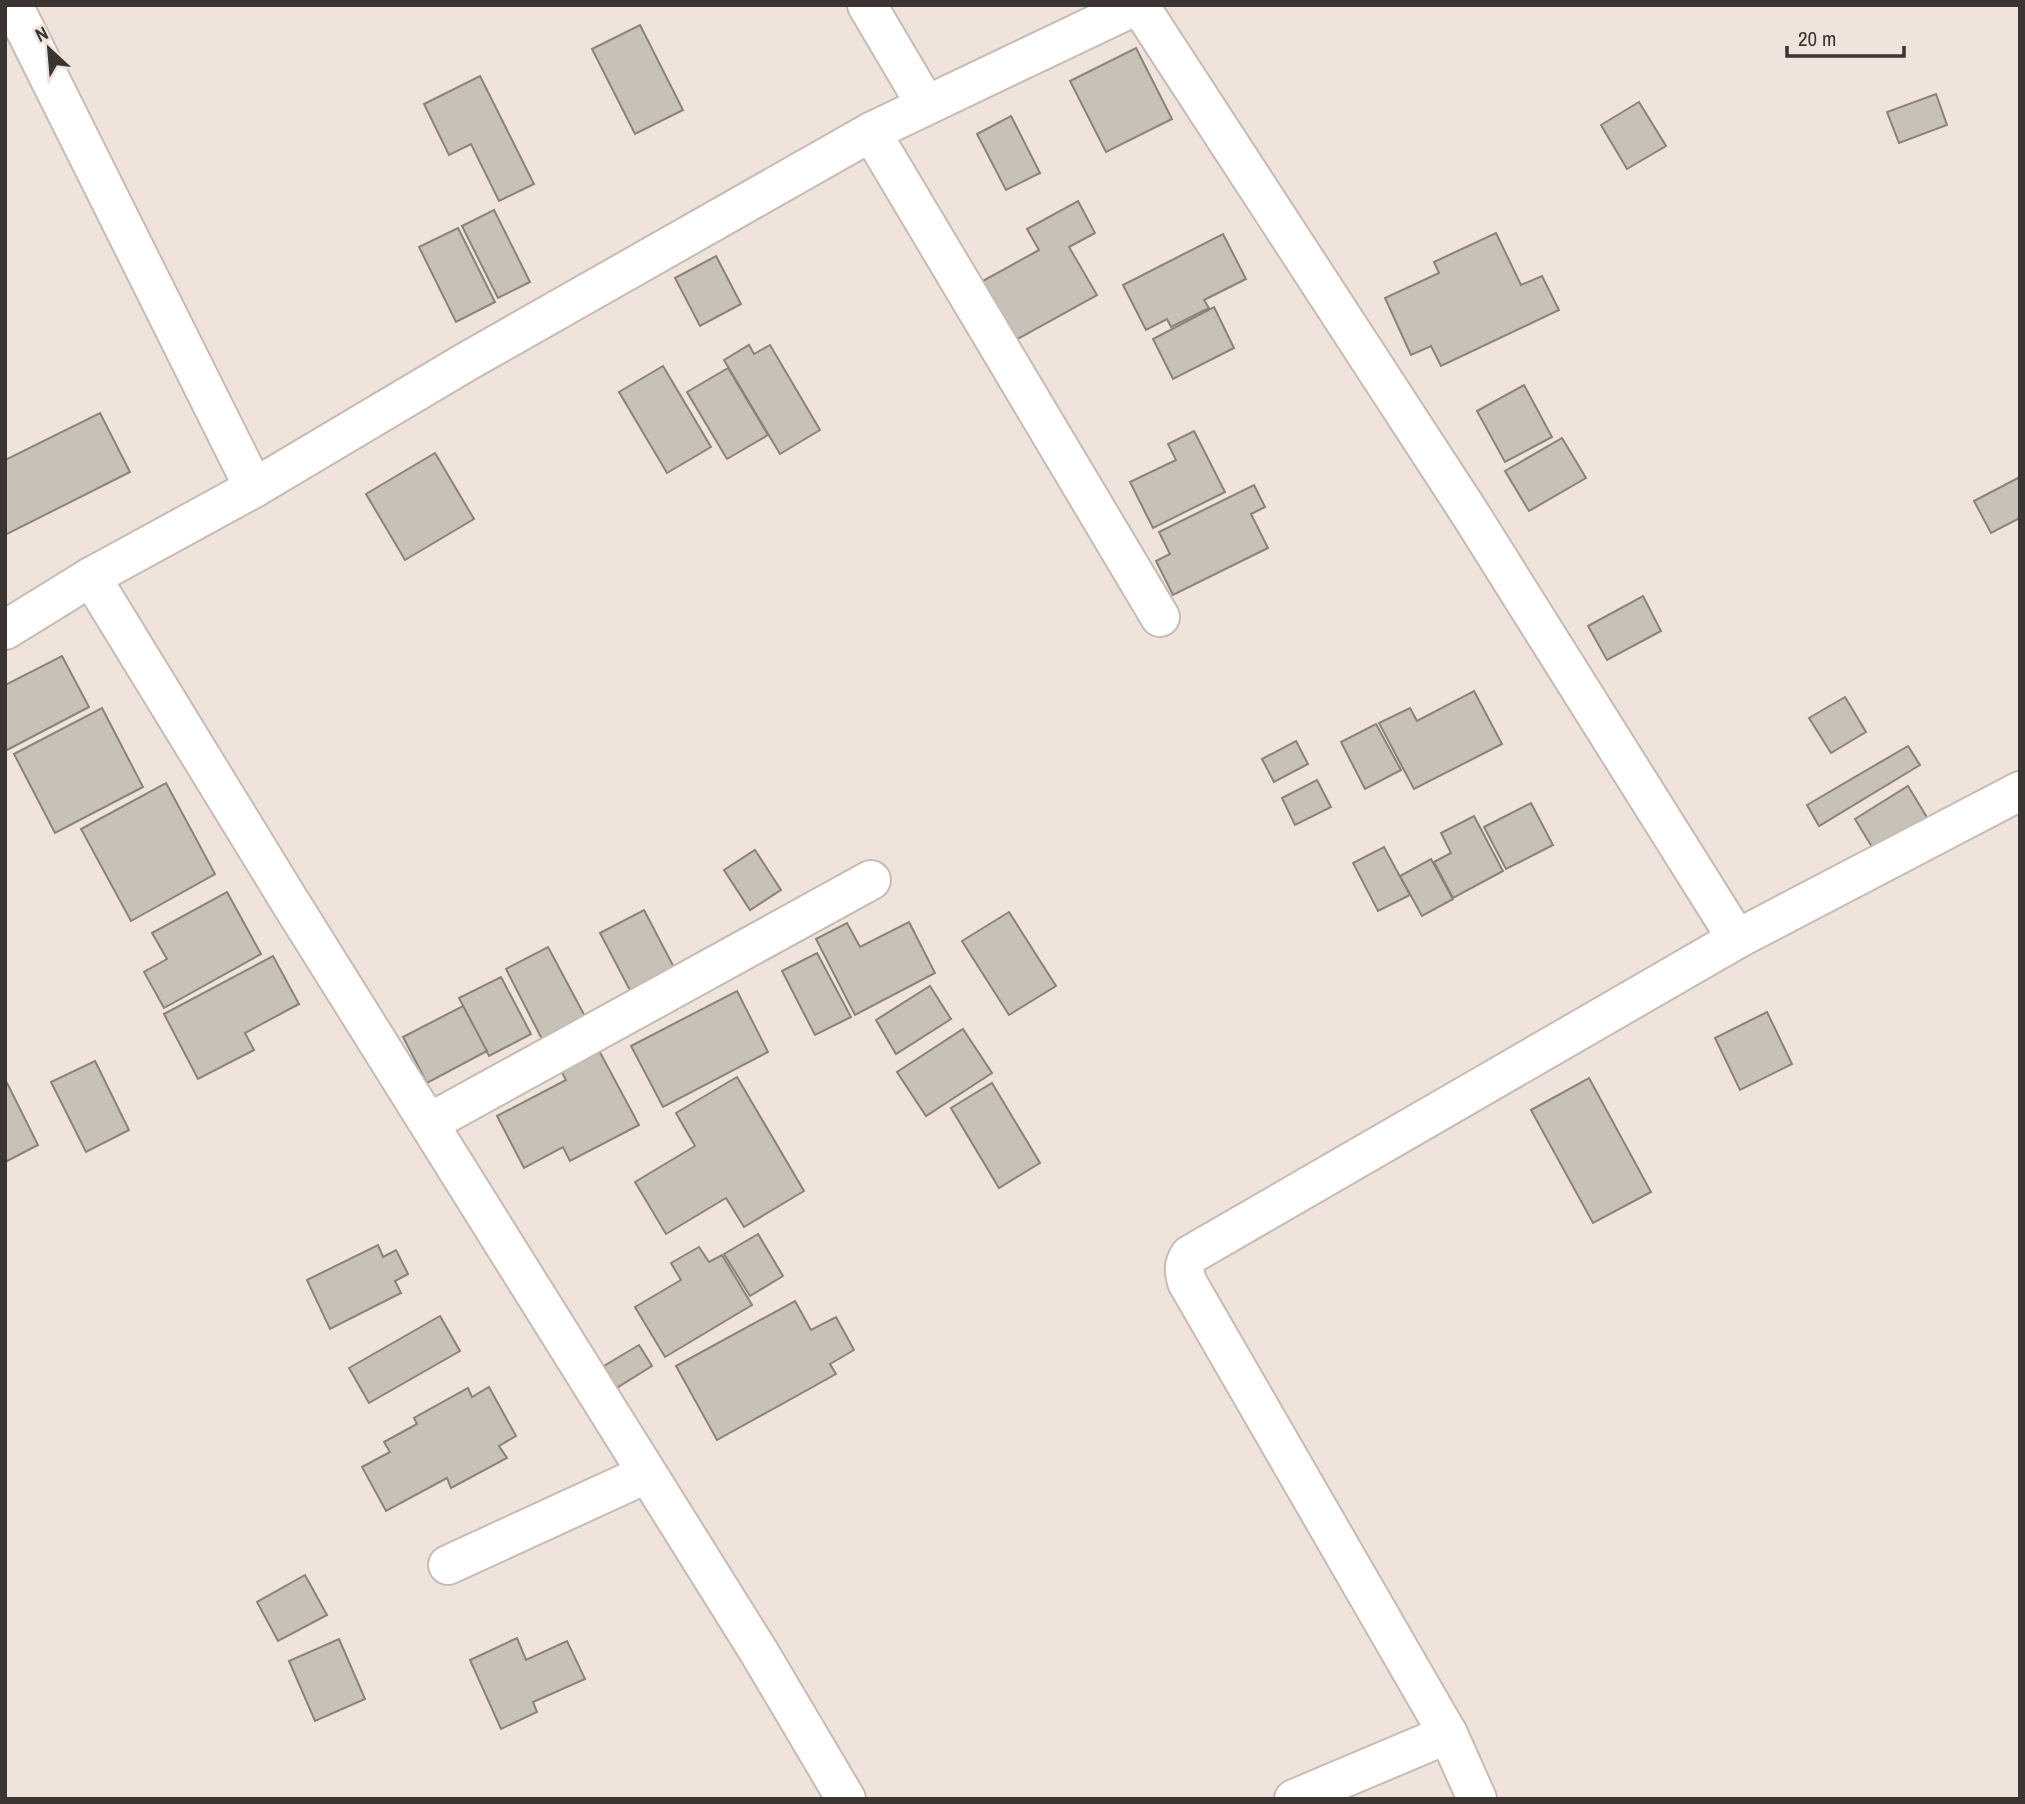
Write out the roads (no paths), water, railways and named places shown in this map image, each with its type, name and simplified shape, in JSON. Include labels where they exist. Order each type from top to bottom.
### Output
[{"type":"street","points":[[13,5],[254,488]]},
{"type":"street","points":[[867,5],[926,104]]},
{"type":"street","points":[[5,630],[91,577],[254,488],[466,362],[871,132],[1138,5],[1469,512],[1737,939]]},
{"type":"street","points":[[871,132],[1160,617]]},
{"type":"street","points":[[91,577],[287,897],[774,1676],[846,1799]]},
{"type":"street","points":[[1477,1799],[1448,1734],[1187,1282],[1185,1262],[1189,1255],[1737,939],[2020,791]]},
{"type":"street","points":[[429,1123],[872,880]]},
{"type":"street","points":[[447,1565],[646,1474]]},
{"type":"street","points":[[1294,1799],[1448,1734]]}]
